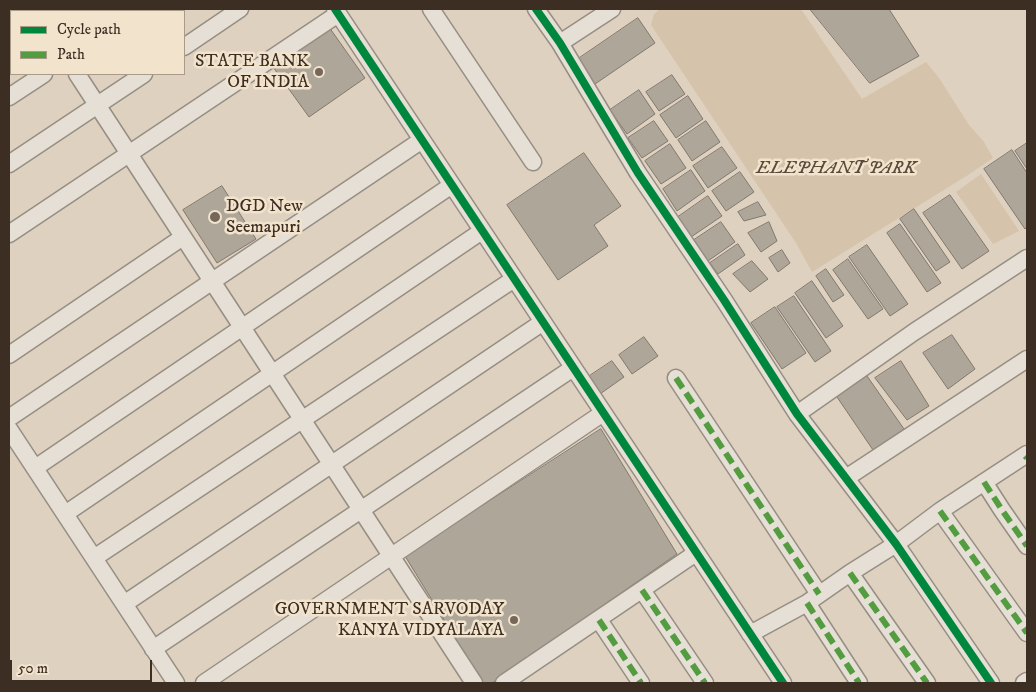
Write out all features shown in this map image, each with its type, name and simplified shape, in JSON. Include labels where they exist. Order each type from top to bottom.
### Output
[{"type":"street","points":[[185,46],[240,9]]},
{"type":"street","points":[[431,9],[533,162]]},
{"type":"street","points":[[536,9],[560,43],[638,173],[724,300],[797,414],[896,544],[991,683]]},
{"type":"street","points":[[560,43],[612,9]]},
{"type":"street","points":[[9,234],[129,154],[336,11],[783,683]]},
{"type":"street","points":[[9,97],[42,75]]},
{"type":"street","points":[[78,75],[474,683]]},
{"type":"street","points":[[9,164],[142,75]]},
{"type":"street","points":[[9,418],[422,140]]},
{"type":"street","points":[[35,468],[452,185]]},
{"type":"street","points":[[64,514],[482,232]]},
{"type":"street","points":[[9,355],[183,237]]},
{"type":"street","points":[[797,414],[914,332],[1027,258]]},
{"type":"street","points":[[94,558],[514,278]]},
{"type":"street","points":[[124,604],[543,322]]},
{"type":"street","points":[[846,478],[1027,359]]},
{"type":"street","points":[[153,649],[573,368]]},
{"type":"street","points":[[676,378],[813,598],[860,683]]},
{"type":"street","points":[[204,683],[603,413]]},
{"type":"street","points":[[9,429],[176,683]]},
{"type":"street","points":[[750,634],[813,598],[896,544],[940,511],[1026,456]]},
{"type":"street","points":[[984,482],[1027,546]]},
{"type":"street","points":[[940,511],[1027,633]]},
{"type":"street","points":[[504,683],[696,553]]},
{"type":"street","points":[[850,573],[928,683]]},
{"type":"street","points":[[642,590],[705,683]]},
{"type":"street","points":[[599,620],[641,683]]},
{"type":"green space","name":"ELEPHANT PARK","points":[[660,9],[801,9],[862,99],[926,62],[939,78],[969,125],[984,142],[993,158],[812,272],[796,243],[651,25],[654,14]]},
{"type":"green space","points":[[981,174],[1019,231],[993,244],[956,192]]},
{"type":"building","points":[[810,9],[889,9],[919,56],[870,83]]},
{"type":"building","points":[[638,18],[655,43],[595,84],[578,59]]},
{"type":"building","name":"STATE BANK OF INDIA","points":[[329,27],[365,78],[309,117],[273,67]]},
{"type":"building","points":[[672,75],[685,94],[659,111],[646,92]]},
{"type":"building","points":[[639,90],[655,114],[627,134],[610,110]]},
{"type":"building","points":[[688,96],[703,119],[676,138],[660,115]]},
{"type":"building","points":[[654,121],[668,141],[642,158],[628,138]]},
{"type":"building","points":[[706,121],[720,142],[692,161],[678,140]]},
{"type":"building","points":[[1027,143],[1027,169],[1015,151]]},
{"type":"building","points":[[670,144],[686,168],[661,184],[645,161]]},
{"type":"building","points":[[722,147],[737,168],[708,188],[693,166]]},
{"type":"building","points":[[1012,150],[1027,173],[1027,227],[1025,229],[984,169]]},
{"type":"building","points":[[584,153],[621,206],[594,225],[608,246],[558,280],[507,205]]},
{"type":"building","points":[[691,170],[705,191],[677,211],[663,189]]},
{"type":"building","points":[[740,172],[754,192],[726,211],[712,191]]},
{"type":"building","points":[[222,186],[256,239],[217,263],[183,210]]},
{"type":"building","points":[[950,195],[989,251],[962,269],[923,213]]},
{"type":"building","points":[[708,196],[722,216],[691,237],[678,217]]},
{"type":"building","points":[[758,202],[766,215],[744,221],[738,212]]},
{"type":"building","points":[[914,209],[950,262],[936,271],[900,219]]},
{"type":"building","points":[[721,222],[735,242],[708,261],[694,240]]},
{"type":"building","points":[[769,222],[777,241],[761,252],[748,233]]},
{"type":"building","points":[[900,224],[941,283],[927,292],[887,233]]},
{"type":"building","points":[[738,244],[745,255],[718,274],[710,263]]},
{"type":"building","points":[[867,245],[908,304],[890,316],[849,257]]},
{"type":"building","points":[[782,250],[790,263],[778,272],[769,258]]},
{"type":"building","points":[[848,259],[883,309],[868,319],[833,270]]},
{"type":"building","points":[[752,261],[768,279],[750,292],[733,274]]},
{"type":"building","points":[[826,269],[844,295],[833,302],[816,276]]},
{"type":"building","points":[[812,281],[843,326],[826,338],[795,293]]},
{"type":"building","points":[[794,296],[831,351],[815,362],[777,307]]},
{"type":"building","points":[[775,307],[806,353],[782,369],[751,323]]},
{"type":"building","points":[[952,335],[975,369],[948,389],[923,353]]},
{"type":"building","points":[[644,337],[658,356],[632,374],[619,355]]},
{"type":"building","points":[[612,361],[624,377],[600,394],[588,377]]},
{"type":"building","points":[[901,361],[929,406],[907,420],[875,378]]},
{"type":"building","points":[[867,376],[904,429],[873,450],[837,397]]},
{"type":"building","name":"GOVERNMENT SARVODAY KANYA VIDYALAYA","points":[[601,429],[677,554],[492,683],[483,683],[405,556]]},
{"type":"marked path","points":[[676,378],[819,594]]},
{"type":"marked path","points":[[984,482],[1027,546]]},
{"type":"marked path","points":[[940,511],[1027,633]]},
{"type":"marked path","points":[[850,573],[927,683]]},
{"type":"marked path","points":[[642,590],[705,683]]},
{"type":"marked path","points":[[807,603],[859,683]]},
{"type":"marked path","points":[[599,620],[641,683]]},
{"type":"cycle path","points":[[335,9],[783,683]]},
{"type":"cycle path","points":[[536,9],[560,43],[638,173],[724,300],[797,414],[896,544],[991,683]]},
{"type":"place","name":"STATE BANK OF INDIA","points":[[319,72]]},
{"type":"place","name":"DGD New Seemapuri","points":[[215,217]]},
{"type":"place","name":"GOVERNMENT SARVODAY KANYA VIDYALAYA","points":[[514,620]]}]
